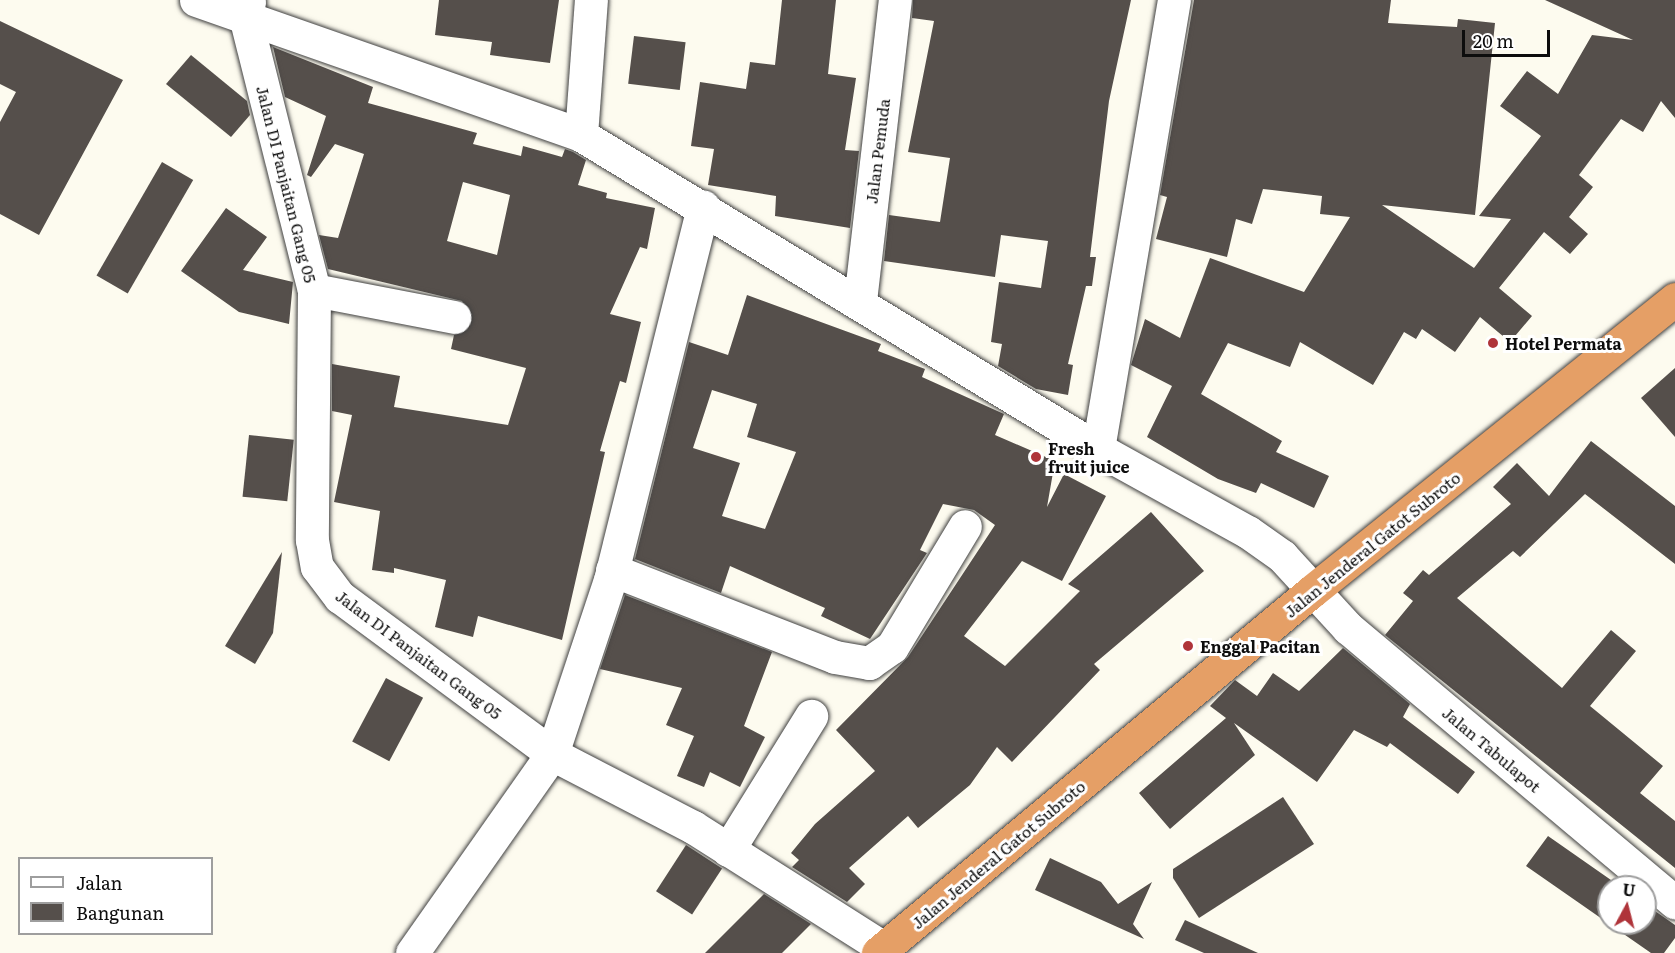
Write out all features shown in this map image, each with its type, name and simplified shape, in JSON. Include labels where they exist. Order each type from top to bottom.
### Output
[{"type":"highway","name":"Jalan Jenderal Gatot Subroto","points":[[881,951],[1312,591],[1675,299]]},
{"type":"street","name":"Jalan Tabulapot","points":[[196,0],[247,8],[324,48],[581,135],[860,301],[1098,448],[1248,531],[1282,556],[1348,628],[1675,902]]},
{"type":"street","points":[[581,135],[591,0]]},
{"type":"street","name":"Jalan Pemuda","points":[[860,301],[895,0]]},
{"type":"street","points":[[1098,448],[1174,0]]},
{"type":"street","name":"Jalan DI Panjaitan Gang 05","points":[[247,8],[314,290],[312,540],[317,567],[340,597],[552,754],[728,850],[881,951]]},
{"type":"street","points":[[412,953],[552,754],[612,570],[703,206]]},
{"type":"street","points":[[314,290],[454,317]]},
{"type":"street","points":[[612,570],[836,657],[869,663],[892,647],[965,526]]},
{"type":"street","points":[[728,850],[811,716]]},
{"type":"building","points":[[439,0],[559,0],[550,63],[490,55],[492,42],[435,35]]},
{"type":"building","points":[[782,0],[836,0],[828,74],[856,78],[845,150],[859,151],[850,228],[775,216],[776,196],[708,185],[714,149],[691,146],[700,82],[746,89],[750,62],[775,65]]},
{"type":"building","points":[[913,0],[1131,0],[1109,101],[1090,257],[1096,257],[1092,286],[1086,286],[1068,364],[1073,365],[1068,395],[1036,389],[998,366],[1002,344],[991,342],[999,282],[1041,288],[1048,241],[1001,235],[995,277],[884,261],[889,215],[940,222],[950,158],[908,152],[934,21],[912,18]]},
{"type":"building","points":[[1194,0],[1391,0],[1388,23],[1457,27],[1458,19],[1495,23],[1475,215],[1382,205],[1474,268],[1511,219],[1479,216],[1541,136],[1500,106],[1527,71],[1558,94],[1592,35],[1633,40],[1545,0],[1675,0],[1675,118],[1661,101],[1643,132],[1621,119],[1579,175],[1593,187],[1569,217],[1588,234],[1570,254],[1544,232],[1499,288],[1532,316],[1510,342],[1480,317],[1455,352],[1422,329],[1416,339],[1404,332],[1373,385],[1300,342],[1290,367],[1228,343],[1201,394],[1282,441],[1276,452],[1329,476],[1314,508],[1261,483],[1256,493],[1218,479],[1147,437],[1172,386],[1131,365],[1145,319],[1180,338],[1210,258],[1304,292],[1350,217],[1320,214],[1322,196],[1263,189],[1252,224],[1236,219],[1227,257],[1156,239],[1167,197],[1160,195]]},
{"type":"building","points":[[0,21],[123,80],[39,235],[0,214],[0,122],[16,92],[0,84]]},
{"type":"building","points":[[634,36],[686,42],[680,90],[628,84]]},
{"type":"building","points":[[273,47],[373,87],[368,103],[477,133],[473,144],[521,156],[523,146],[562,157],[565,149],[573,152],[586,160],[578,185],[607,193],[606,198],[655,208],[647,249],[640,247],[610,314],[641,322],[626,383],[620,381],[600,451],[605,452],[562,640],[478,616],[473,637],[435,627],[446,580],[394,568],[394,573],[372,570],[380,511],[334,502],[352,415],[332,411],[332,364],[400,376],[394,407],[508,425],[526,368],[451,349],[454,335],[472,321],[462,301],[328,269],[319,235],[338,238],[364,154],[335,144],[311,177],[307,175],[326,116],[285,97]],"holes":[[[463,182],[510,195],[497,255],[447,241]]]},
{"type":"building","points":[[191,55],[247,101],[250,115],[231,137],[166,84]]},
{"type":"building","points":[[162,162],[193,180],[128,293],[97,275]]},
{"type":"building","points":[[226,208],[267,237],[243,270],[293,282],[289,324],[239,312],[181,271]]},
{"type":"building","points":[[747,295],[881,344],[878,351],[925,369],[922,377],[1004,414],[995,435],[1055,461],[1047,507],[1064,474],[1106,496],[1062,581],[1022,561],[964,636],[1005,666],[1080,591],[1068,584],[1151,512],[1204,571],[1094,664],[1100,670],[1012,762],[997,747],[970,785],[918,828],[908,816],[849,868],[865,884],[847,902],[792,867],[799,860],[791,853],[815,824],[875,771],[836,730],[908,657],[995,525],[974,510],[943,504],[920,550],[927,553],[870,639],[821,616],[825,608],[730,566],[721,593],[635,559],[689,342],[728,355]],"holes":[[[712,390],[757,404],[747,437],[796,452],[765,529],[722,516],[740,463],[693,448]]]},
{"type":"building","points":[[1675,368],[1675,437],[1641,398]]},
{"type":"building","points":[[249,435],[294,440],[287,501],[243,497]]},
{"type":"building","points":[[1591,441],[1675,506],[1675,564],[1585,494],[1520,557],[1513,551],[1457,598],[1562,688],[1611,630],[1636,651],[1590,706],[1663,766],[1640,793],[1675,821],[1675,868],[1385,635],[1413,601],[1403,593],[1423,570],[1429,575],[1511,504],[1493,487],[1517,463],[1549,496]]},
{"type":"building","points":[[282,552],[273,633],[255,664],[225,646]]},
{"type":"building","points":[[625,595],[772,652],[744,726],[765,737],[740,787],[710,772],[704,787],[677,776],[694,736],[666,725],[682,688],[600,669]]},
{"type":"building","points":[[1343,648],[1410,704],[1403,717],[1475,772],[1458,794],[1390,743],[1387,747],[1354,730],[1317,782],[1234,723],[1255,755],[1170,829],[1139,793],[1226,718],[1210,706],[1235,680],[1257,696],[1273,673],[1299,691]]},
{"type":"building","points":[[386,678],[423,698],[389,761],[352,742]]},
{"type":"building","points":[[1283,797],[1314,844],[1199,918],[1173,878],[1173,869]]},
{"type":"building","points":[[1548,836],[1604,875],[1597,875],[1597,915],[1526,866]]},
{"type":"building","points":[[686,845],[722,868],[692,915],[656,891]]},
{"type":"building","points":[[1050,858],[1101,882],[1118,904],[1152,882],[1133,924],[1144,939],[1035,890]]},
{"type":"building","points":[[764,894],[811,924],[782,953],[705,953]]},
{"type":"building","points":[[1657,912],[1675,925],[1675,938],[1664,953],[1651,953],[1625,935],[1657,935]]},
{"type":"building","points":[[1185,920],[1258,953],[1204,953],[1175,940]]},
{"type":"place","name":"Hotel Permata","points":[[1493,343]]},
{"type":"place","name":"Fresh fruit juice","points":[[1036,457]]},
{"type":"place","name":"Enggal Pacitan","points":[[1188,646]]}]
